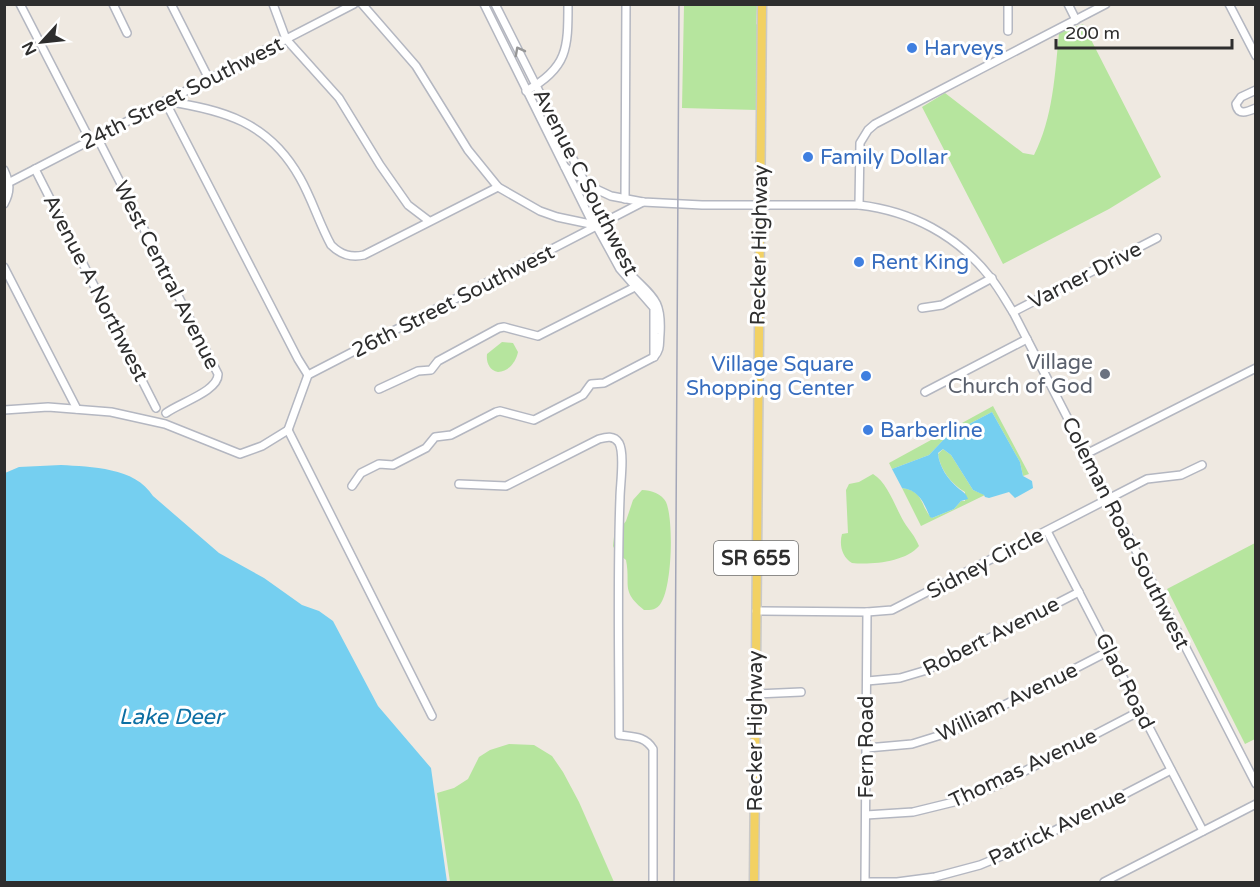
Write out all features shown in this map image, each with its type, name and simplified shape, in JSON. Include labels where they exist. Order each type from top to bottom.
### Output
[{"type":"main road","name":"Recker Highway","points":[[754,882],[762,4]]},
{"type":"street","points":[[20,4],[90,140]]},
{"type":"street","points":[[113,4],[127,33]]},
{"type":"street","points":[[171,4],[209,79]]},
{"type":"street","points":[[273,4],[286,39],[339,98],[380,165],[408,205],[429,221]]},
{"type":"street","name":"24th Street Southwest","points":[[10,182],[286,39],[342,7],[354,4]]},
{"type":"street","points":[[362,4],[416,66],[468,150],[498,187],[540,211],[557,217],[600,223]]},
{"type":"street","name":"Avenue C Southwest","points":[[484,4],[590,218],[600,223]]},
{"type":"street","name":"Avenue C Southwest","points":[[352,486],[361,473],[379,464],[393,465],[426,448],[435,437],[451,435],[500,411],[534,420],[583,395],[591,384],[603,383],[654,357],[654,308],[621,269],[583,179],[495,4]]},
{"type":"street","points":[[526,91],[555,70],[564,56],[568,33],[568,4]]},
{"type":"street","points":[[624,199],[626,4]]},
{"type":"street","points":[[1008,4],[1008,31]]},
{"type":"street","points":[[1068,4],[1076,20]]},
{"type":"street","points":[[859,205],[860,143],[875,124],[1106,4]]},
{"type":"street","points":[[1229,4],[1256,56]]},
{"type":"street","points":[[186,90],[188,105]]},
{"type":"street","points":[[1256,90],[1239,99],[1236,104],[1242,112],[1256,108]]},
{"type":"street","points":[[165,101],[220,111],[266,135],[277,145],[301,179],[327,237],[336,249],[350,256],[364,255],[498,187]]},
{"type":"street","points":[[4,410],[31,408],[111,412],[165,424],[240,454],[262,447],[288,430],[308,375],[165,101]]},
{"type":"street","name":"West Central Avenue","points":[[97,137],[218,374],[213,387],[166,412]]},
{"type":"street","name":"Coleman Road Southwest","points":[[565,167],[598,190],[624,199],[643,202],[702,205],[859,205],[894,210],[922,222],[962,248],[992,278],[1013,312],[1256,784]]},
{"type":"street","name":"Avenue A Northwest","points":[[35,169],[156,408]]},
{"type":"street","points":[[4,170],[10,182],[10,191],[4,204]]},
{"type":"street","name":"26th Street Southwest","points":[[308,375],[643,202]]},
{"type":"street","name":"Varner Drive","points":[[1013,312],[1157,238]]},
{"type":"street","points":[[4,267],[77,409]]},
{"type":"street","points":[[922,308],[942,305],[992,278]]},
{"type":"street","points":[[379,389],[418,371],[431,370],[438,361],[499,328],[504,327],[538,336],[637,286]]},
{"type":"street","points":[[924,392],[1027,339]]},
{"type":"street","points":[[1086,454],[1256,368]]},
{"type":"street","points":[[151,420],[156,408],[166,412],[165,424]]},
{"type":"street","points":[[288,430],[432,716]]},
{"type":"street","points":[[459,484],[506,486],[607,436],[619,444],[621,457],[620,735],[641,737],[649,742],[653,749],[653,882]]},
{"type":"street","name":"Sidney Circle","points":[[756,611],[867,612],[887,611],[900,607],[1151,477],[1181,475],[1202,465]]},
{"type":"street","name":"Glad Road","points":[[1047,531],[1203,831]]},
{"type":"street","name":"Robert Avenue","points":[[867,681],[900,678],[927,670],[1079,592]]},
{"type":"street","name":"Fern Road","points":[[867,612],[867,882]]},
{"type":"street","name":"William Avenue","points":[[867,748],[894,747],[945,735],[1109,651]]},
{"type":"street","points":[[756,694],[801,692]]},
{"type":"street","name":"Thomas Avenue","points":[[866,815],[913,812],[962,800],[1000,784],[1140,711]]},
{"type":"street","name":"Patrick Avenue","points":[[867,882],[907,881],[935,877],[980,865],[1023,847],[1171,770]]},
{"type":"street","points":[[1104,882],[1256,804]]},
{"type":"green space","points":[[684,5],[757,5],[757,110],[682,108]]},
{"type":"green space","points":[[1083,24],[1161,177],[1109,209],[1003,264],[922,107],[945,93],[1023,153],[1034,155],[1049,111],[1059,33]]},
{"type":"green space","points":[[502,342],[513,343],[518,352],[511,366],[498,372],[489,365],[487,354]]},
{"type":"green space","points":[[993,406],[1029,474],[1023,476],[1020,462],[992,412],[948,435],[929,455],[892,469],[889,463]]},
{"type":"green space","points":[[943,449],[951,455],[973,490],[985,495],[921,526],[902,488],[915,492],[932,518],[954,509],[961,501],[965,501],[965,492],[951,480],[941,465],[938,454]]},
{"type":"green space","points":[[873,474],[887,489],[919,546],[906,556],[897,559],[878,563],[852,563],[844,554],[841,546],[842,534],[848,533],[846,490],[849,484],[859,482]]},
{"type":"green space","points":[[642,490],[656,493],[666,502],[671,538],[670,569],[665,595],[658,607],[649,610],[644,610],[632,598],[628,587],[626,560],[616,552],[613,546],[614,537],[626,521],[633,500]]},
{"type":"green space","points":[[1255,543],[1255,739],[1245,744],[1167,589]]},
{"type":"green space","points":[[509,744],[534,745],[552,756],[579,802],[614,882],[450,882],[437,793],[454,788],[468,779],[479,757],[490,750]]},
{"type":"water","points":[[992,412],[1020,462],[1023,476],[1032,481],[1033,488],[1015,498],[1009,492],[985,497],[973,490],[951,455],[943,449],[938,453],[942,468],[968,499],[961,501],[954,509],[930,517],[917,494],[902,488],[892,469],[929,455],[948,435]]},
{"type":"water","name":"Lake Deer","points":[[61,465],[112,470],[135,479],[219,553],[264,578],[302,605],[319,611],[333,621],[378,706],[431,768],[447,882],[5,882],[5,473],[19,467]]},
{"type":"railway","points":[[674,882],[679,4]]},
{"type":"place","name":"Harveys","points":[[912,48]]},
{"type":"place","name":"Family Dollar","points":[[808,157]]},
{"type":"place","name":"Rent King","points":[[859,262]]},
{"type":"place","name":"Village Church of God","points":[[1105,374]]},
{"type":"place","name":"Village Square Shopping Center","points":[[866,376]]},
{"type":"place","name":"Barberline","points":[[868,430]]}]
